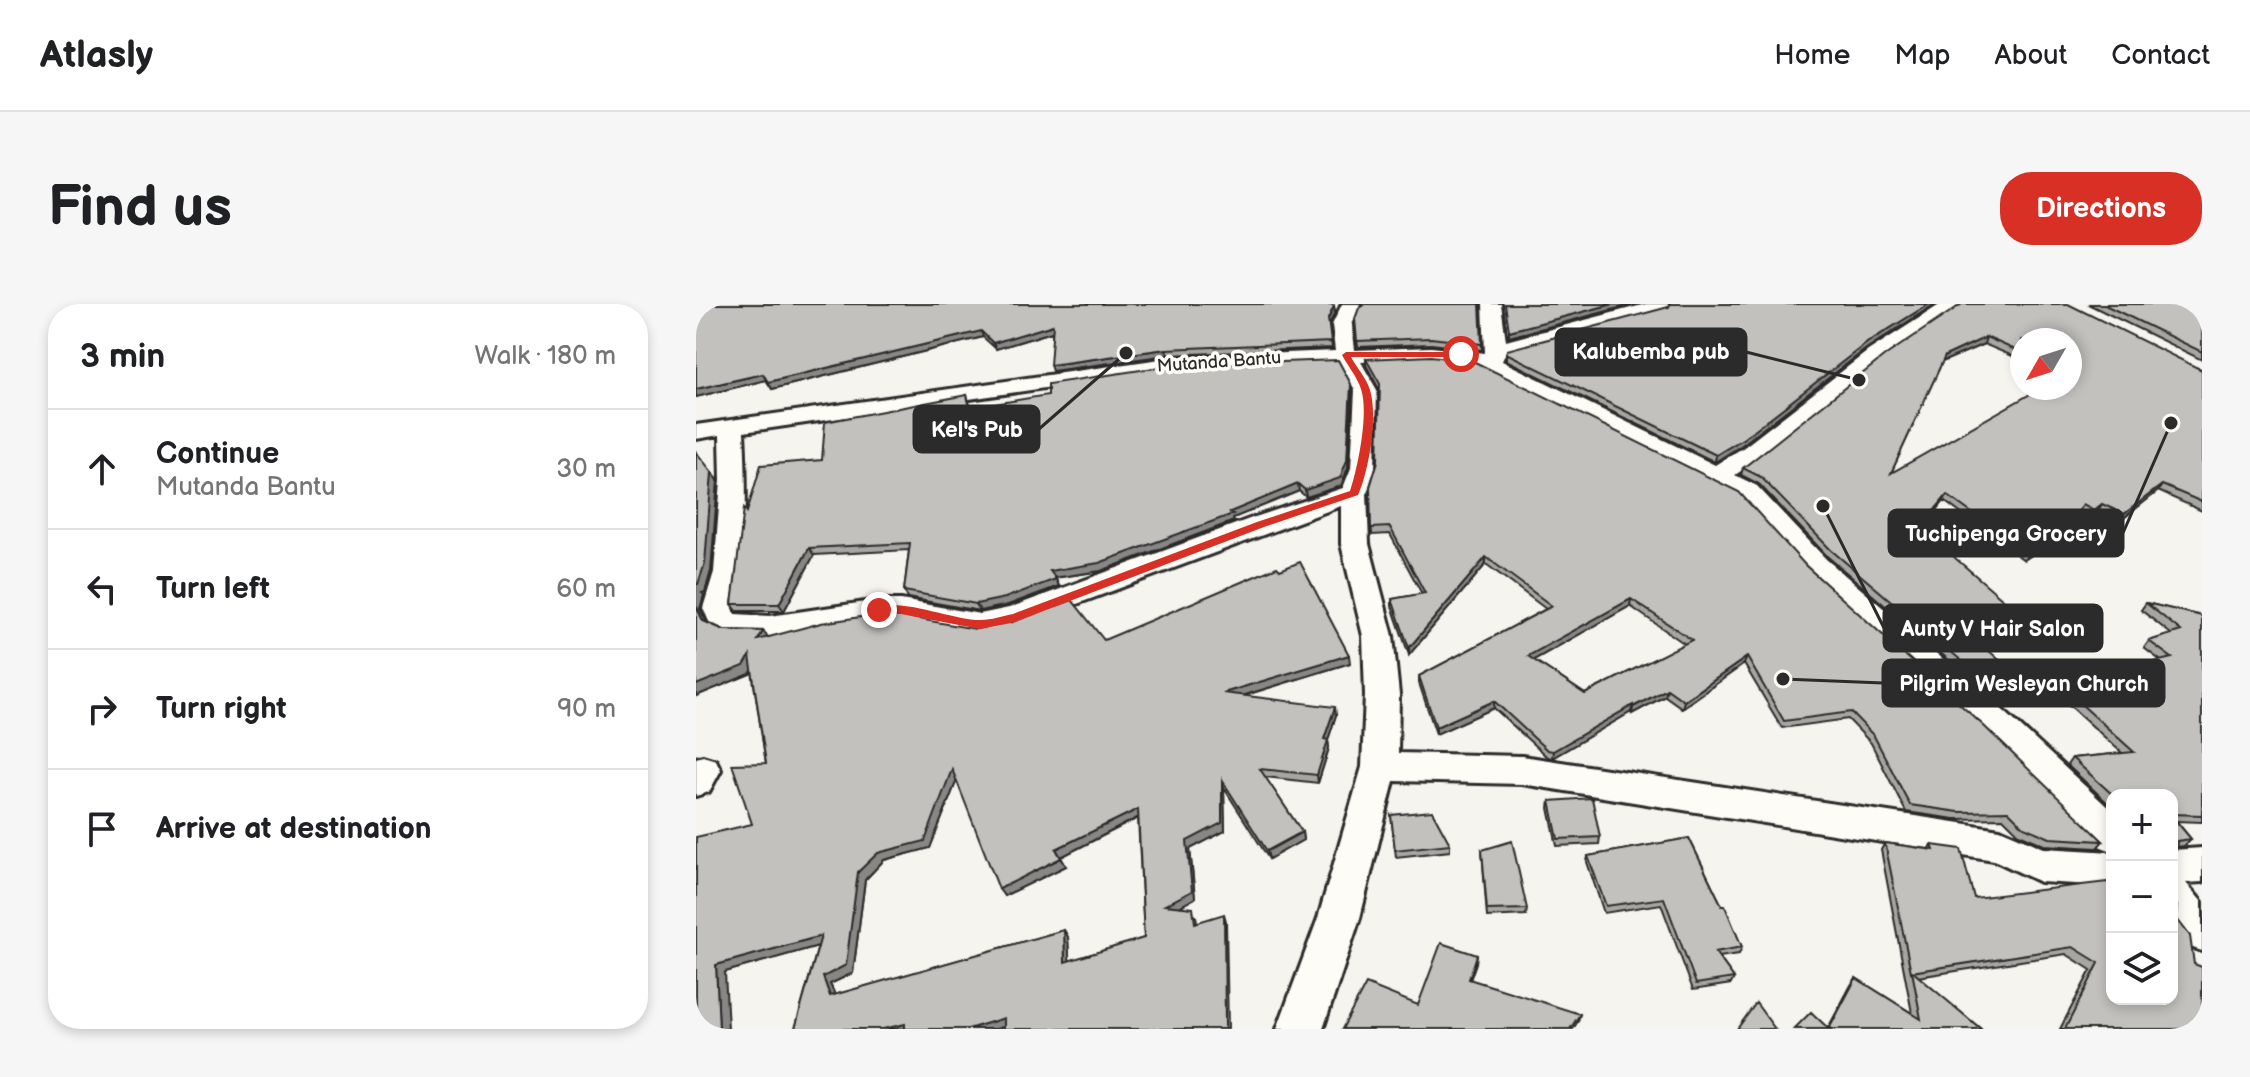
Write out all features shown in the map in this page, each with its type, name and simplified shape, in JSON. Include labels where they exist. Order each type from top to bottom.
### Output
[{"type":"street","points":[[1300,1029],[1339,918],[1380,767],[1382,695],[1378,636],[1355,544],[1354,493],[1363,468],[1366,390],[1346,355],[1341,337],[1350,304]]},
{"type":"street","points":[[1492,304],[1494,356],[1660,306]]},
{"type":"street","points":[[1719,474],[1753,452],[1875,355],[1954,304]]},
{"type":"street","name":"Mutanda Bantu","points":[[696,432],[1168,364],[1346,355],[1431,353],[1494,356],[1748,491],[1816,565],[1994,722],[2106,829]]},
{"type":"street","points":[[732,428],[734,480],[728,572],[718,608],[722,619],[730,625],[770,626],[879,610],[901,610],[980,624],[1015,617],[1261,524],[1354,493]]},
{"type":"street","points":[[1380,767],[1522,770],[2000,845],[2040,865],[2106,869]]},
{"type":"street","points":[[2178,867],[2202,865]]},
{"type":"street","points":[[2178,903],[2202,932]]},
{"type":"building","points":[[696,304],[1334,306],[1328,319],[1331,342],[1166,349],[1050,365],[1053,325],[993,343],[981,331],[768,382],[763,374],[696,389]]},
{"type":"building","points":[[1366,304],[1480,304],[1482,344],[1431,338],[1357,341],[1355,319],[1359,308]]},
{"type":"building","points":[[1505,304],[1613,304],[1509,331]]},
{"type":"building","points":[[1670,304],[1929,304],[1868,342],[1744,438],[1716,455],[1506,353],[1507,350],[1669,307]]},
{"type":"building","points":[[1962,304],[2068,304],[2202,370],[2202,502],[2162,485],[2124,514],[2102,504],[2094,510],[2083,504],[2069,526],[2028,554],[1947,495],[1920,528],[2010,605],[1955,621],[2037,693],[2009,701],[1831,550],[1761,477],[1743,468],[1886,355]],"holes":[[[2010,328],[2082,328],[2082,400],[2020,400],[1891,473],[1945,356],[1986,337],[2010,348]]]},
{"type":"building","points":[[2103,304],[2202,304],[2202,352]]},
{"type":"building","points":[[1431,356],[1473,361],[1739,492],[1806,566],[1984,726],[2103,841],[2050,838],[2024,827],[2008,811],[1959,812],[1910,805],[1874,736],[1851,712],[1784,721],[1747,657],[1684,701],[1667,689],[1553,751],[1547,750],[1494,701],[1436,727],[1419,676],[1552,606],[1486,557],[1409,648],[1392,599],[1425,593],[1390,527],[1371,528],[1370,487],[1378,461],[1380,384],[1366,359]],"holes":[[[1631,599],[1692,640],[1585,694],[1528,656]]]},
{"type":"building","points":[[1338,360],[1351,384],[1347,460],[1340,478],[1305,490],[1298,484],[1230,512],[1233,514],[1099,563],[1050,571],[1056,579],[1005,598],[976,604],[904,591],[910,543],[809,548],[779,604],[732,604],[744,508],[747,512],[761,465],[822,460],[825,422],[967,395],[970,408],[1048,395],[1048,384],[1167,366]]},
{"type":"building","points":[[696,452],[712,472],[705,563],[698,584],[696,584]]},
{"type":"building","points":[[1300,562],[1349,655],[1223,693],[1335,707],[1324,739],[1328,740],[1317,775],[1260,769],[1302,832],[1267,851],[1222,780],[1222,823],[1187,841],[1192,891],[1165,905],[1193,908],[1195,923],[1224,914],[1225,1029],[1004,1029],[1004,1018],[968,1029],[905,1029],[905,1024],[883,1029],[795,1029],[821,936],[716,965],[719,1029],[696,1029],[696,837],[752,824],[732,764],[766,763],[750,656],[744,666],[696,685],[696,606],[703,621],[724,630],[763,631],[758,640],[821,623],[874,615],[896,615],[976,629],[1012,622],[1072,600],[1104,640],[1277,567],[1280,570]],"holes":[[[952,769],[999,889],[1061,858],[1056,849],[1138,809],[1144,938],[1065,962],[1064,930],[830,996],[823,977],[846,965],[858,872],[878,853],[925,841]]]},
{"type":"building","points":[[2146,603],[2202,616],[2202,815],[2178,814],[2178,789],[2106,789],[2072,758],[2134,752],[2060,685],[2152,663],[2155,665],[2155,662],[2172,658],[2149,641],[2181,631]]},
{"type":"building","points":[[1592,798],[1600,837],[1558,839],[1550,801]]},
{"type":"building","points":[[1432,811],[1450,844],[1395,850],[1391,815]]},
{"type":"building","points":[[2178,823],[2191,839],[2178,841]]},
{"type":"building","points":[[1689,838],[1722,906],[1725,906],[1742,947],[1715,952],[1734,978],[1696,984],[1664,898],[1606,906],[1588,856]]},
{"type":"building","points":[[1512,841],[1527,909],[1487,910],[1482,850]]},
{"type":"building","points":[[1885,843],[1934,850],[1932,845],[1961,849],[1974,898],[2106,882],[2106,1005],[2178,1005],[2178,920],[2190,936],[2194,964],[2202,967],[2202,1029],[2065,1029],[2099,963],[2073,947],[1911,972]]},
{"type":"building","points":[[1441,943],[1477,955],[1469,979],[1580,1014],[1570,1029],[1342,1029],[1366,984],[1418,1005]]},
{"type":"building","points":[[1912,971],[1981,1029],[1829,1029],[1856,978],[1921,1019]]},
{"type":"building","points":[[1756,1003],[1775,1029],[1737,1029]]},
{"type":"building","points":[[1811,1012],[1829,1029],[1794,1029]]},
{"type":"place","name":"Kel's Pub","points":[[1126,353]]},
{"type":"place","name":"Kalubemba pub","points":[[1859,380]]},
{"type":"place","name":"Tuchipenga Grocery","points":[[2171,423]]},
{"type":"place","name":"Aunty V Hair Salon","points":[[1823,506]]},
{"type":"place","name":"Pilgrim Wesleyan Church","points":[[1783,679]]},
{"type":"route","points":[[879,610],[901,610],[980,624],[1015,617],[1099,588],[1261,524],[1354,493],[1363,468],[1366,390],[1346,355],[1461,354]]}]
